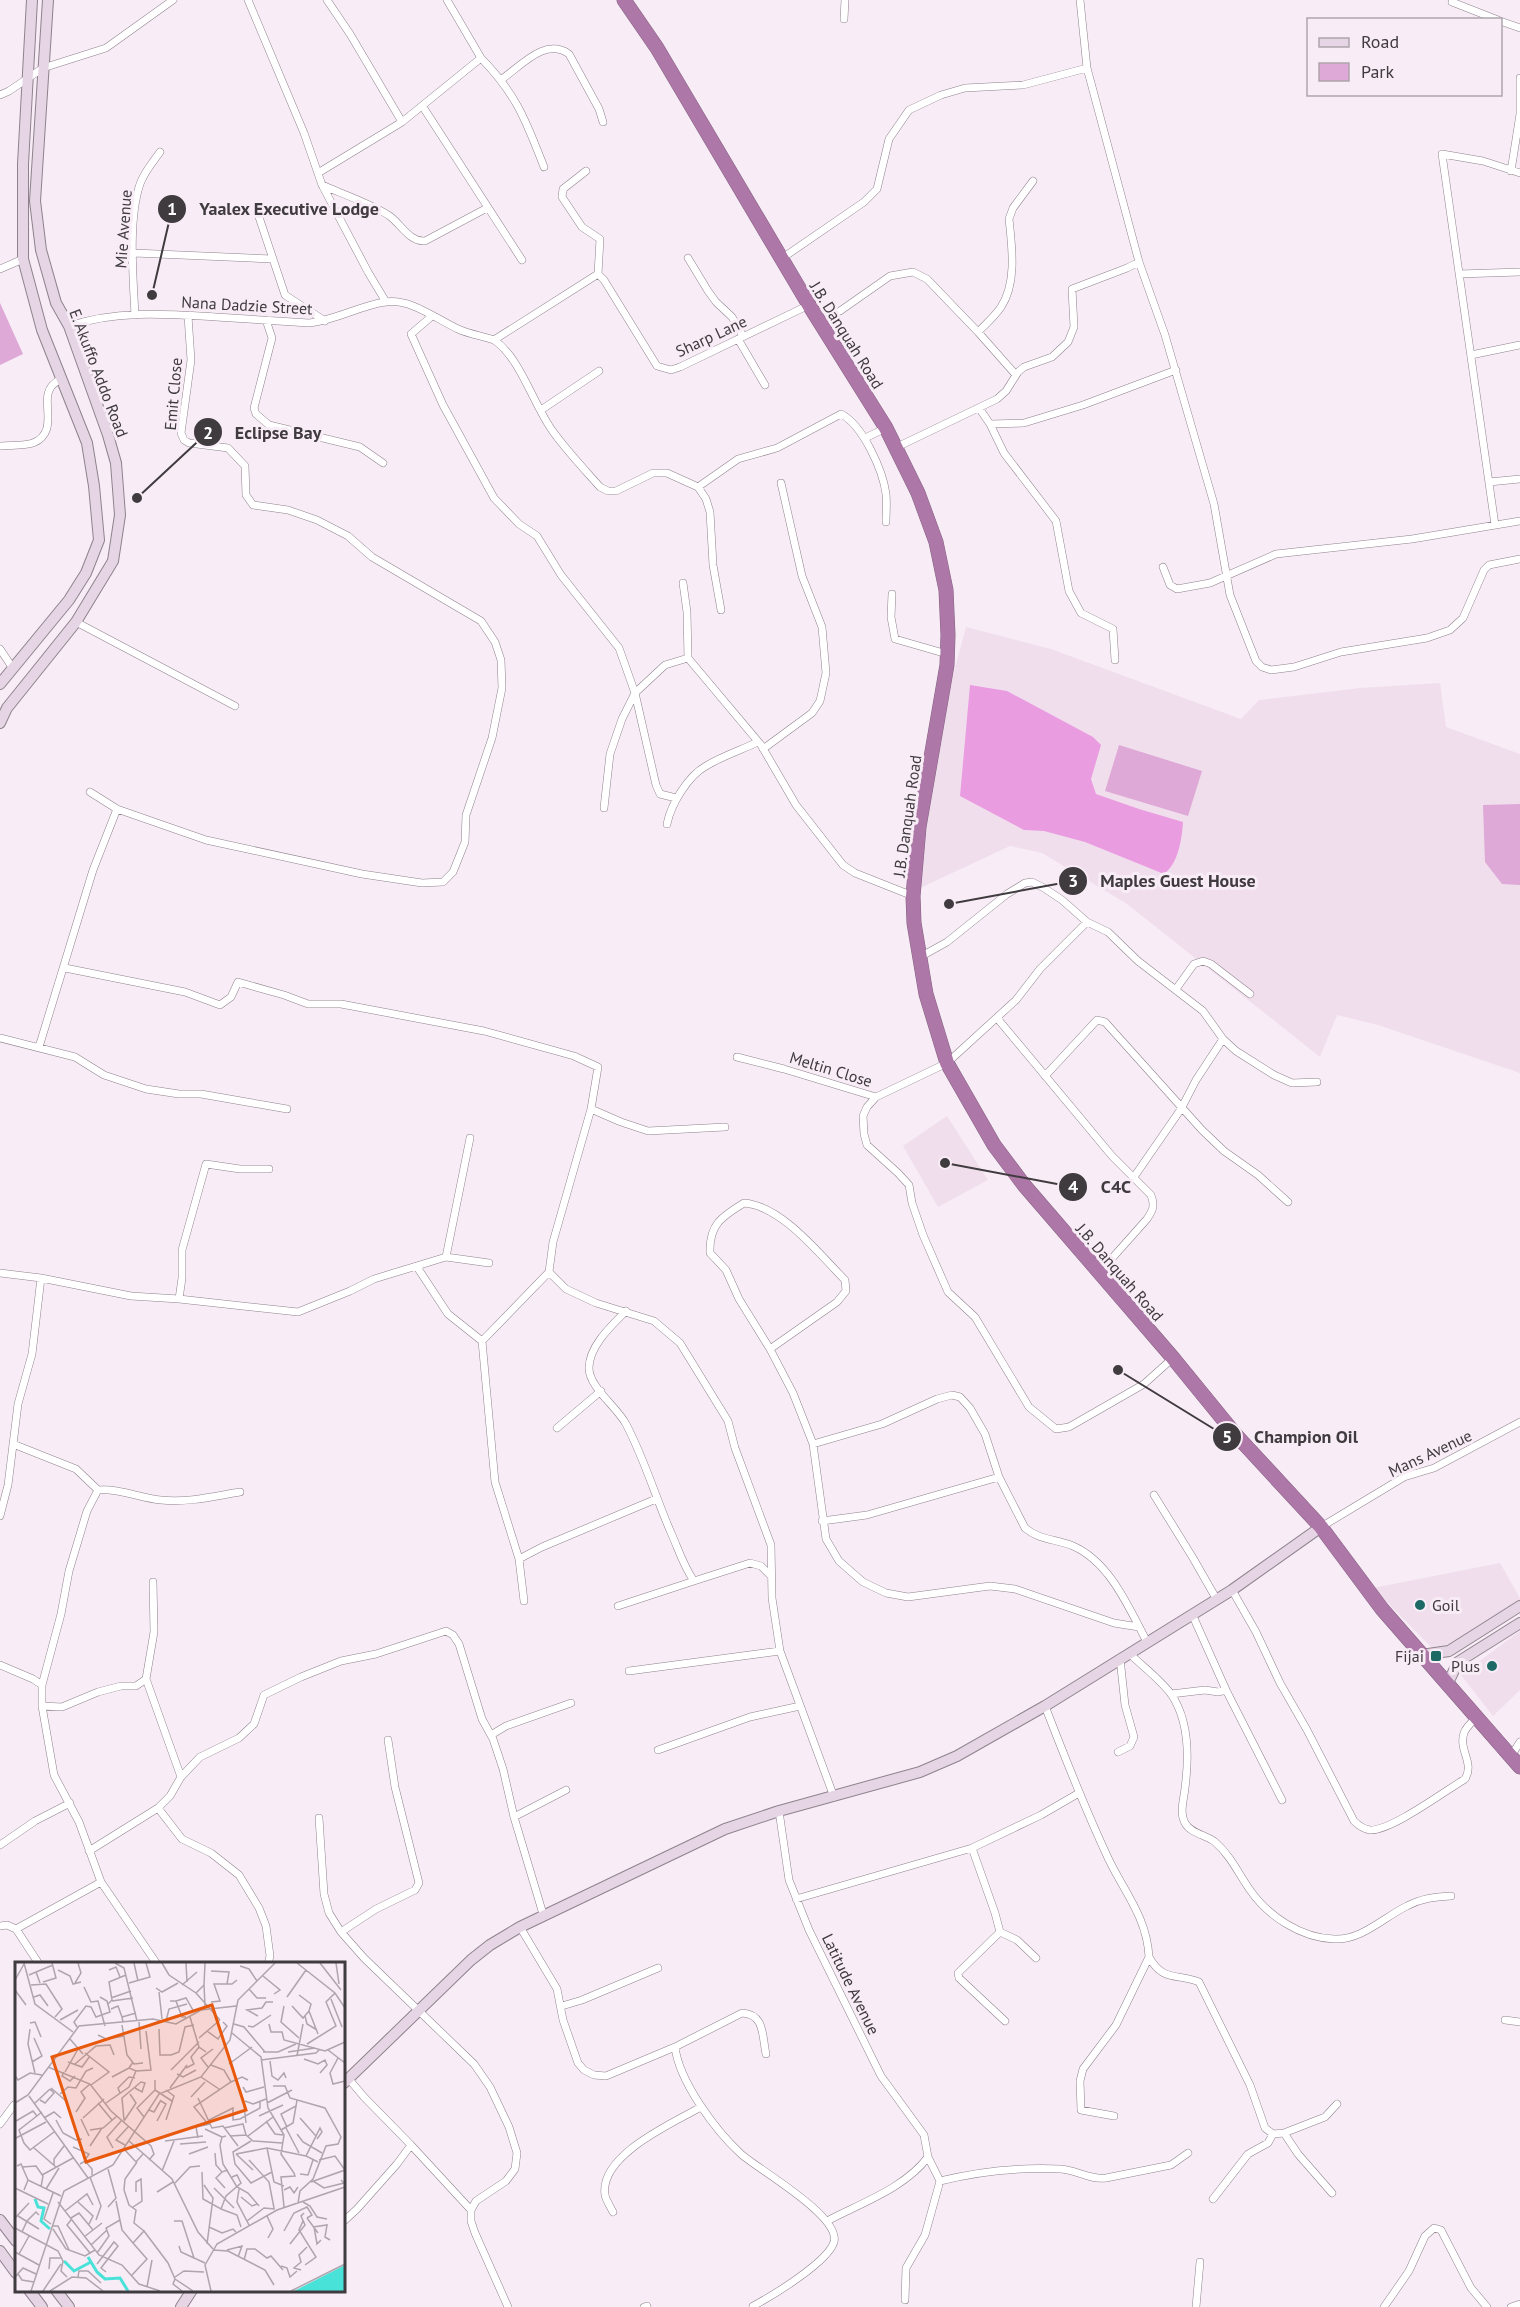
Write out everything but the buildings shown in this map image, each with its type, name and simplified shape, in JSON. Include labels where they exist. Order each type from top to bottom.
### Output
[{"type":"highway","name":"J.B. Danquah Road","points":[[624,0],[657,48],[781,259],[897,447],[926,511],[936,542],[945,590],[947,654],[944,689],[919,827],[913,896],[926,994],[947,1063],[994,1145],[1024,1185],[1098,1274],[1173,1358],[1235,1434],[1321,1527],[1382,1609],[1516,1761]]},
{"type":"main road","points":[[0,684],[69,600],[86,573],[99,540],[87,443],[42,330],[23,259],[23,164],[32,0]]},
{"type":"main road","name":"E. Akuffo Addo Road","points":[[0,723],[7,708],[76,621],[112,561],[120,515],[116,463],[108,435],[69,326],[56,303],[41,250],[35,201],[48,0]]},
{"type":"main road","points":[[346,2080],[477,1955],[520,1927],[543,1914],[725,1829],[929,1768],[957,1756],[1045,1706],[1217,1600],[1321,1527]]},
{"type":"main road","points":[[1421,1655],[1449,1651],[1520,1606]]},
{"type":"main road","points":[[1447,1684],[1458,1662],[1520,1623]]},
{"type":"main road","points":[[1449,1651],[1458,1662]]},
{"type":"main road","points":[[0,2220],[15,2240]]},
{"type":"main road","points":[[0,2251],[15,2272]]},
{"type":"main road","points":[[31,2292],[42,2307]]},
{"type":"main road","points":[[58,2292],[69,2307]]},
{"type":"main road","points":[[181,2307],[191,2292]]},
{"type":"street","points":[[0,95],[9,92],[43,68],[106,48],[173,0]]},
{"type":"street","points":[[248,0],[304,133],[322,185],[386,302],[413,306],[459,330],[494,340],[501,345],[516,366],[553,433],[600,487],[608,491],[616,491],[653,473],[667,473],[698,487],[706,499],[710,512],[713,565],[721,609]]},
{"type":"street","points":[[327,0],[356,43],[402,122]]},
{"type":"street","points":[[447,0],[481,58],[502,80],[517,101],[544,167]]},
{"type":"street","points":[[844,19],[845,0]]},
{"type":"street","points":[[1080,0],[1087,68],[1139,262],[1176,370],[1215,504],[1230,595],[1256,661],[1262,667],[1271,670],[1294,668],[1341,652],[1426,638],[1450,630],[1463,618],[1484,570],[1489,565],[1520,559]]},
{"type":"street","points":[[1452,2],[1494,18]]},
{"type":"street","points":[[1502,21],[1520,28]]},
{"type":"street","points":[[502,80],[542,50],[550,47],[563,50],[569,54],[599,109],[603,122]]},
{"type":"street","points":[[318,173],[402,122],[481,58]]},
{"type":"street","points":[[781,259],[864,202],[877,189],[889,139],[909,110],[941,95],[965,88],[1023,85],[1087,68]]},
{"type":"street","points":[[1511,171],[1520,114],[1520,78]]},
{"type":"street","points":[[0,88],[9,92]]},
{"type":"street","points":[[423,107],[522,260]]},
{"type":"street","name":"Mie Avenue","points":[[135,315],[135,209],[140,183],[160,152]]},
{"type":"street","points":[[1495,525],[1442,154],[1483,160],[1520,173]]},
{"type":"street","points":[[494,340],[598,274],[600,239],[582,227],[562,197],[563,189],[586,171]]},
{"type":"street","points":[[978,332],[1000,308],[1008,290],[1011,272],[1010,213],[1033,181]]},
{"type":"street","points":[[322,185],[390,216],[419,241],[425,241],[487,208]]},
{"type":"street","points":[[257,211],[285,295],[325,321]]},
{"type":"street","points":[[134,253],[272,259]]},
{"type":"street","points":[[688,258],[716,302],[732,316],[740,338],[765,385]]},
{"type":"street","points":[[0,269],[23,259]]},
{"type":"street","points":[[897,447],[979,408],[1006,391],[1024,367],[1052,357],[1068,342],[1074,327],[1072,290],[1139,262]]},
{"type":"street","points":[[840,310],[890,276],[913,272],[927,279],[1016,375]]},
{"type":"street","points":[[1460,274],[1520,272]]},
{"type":"street","name":"Sharp Lane","points":[[598,274],[604,280],[657,366],[671,369],[809,305]]},
{"type":"street","name":"Nana Dadzie Street","points":[[69,326],[91,319],[135,315],[309,323],[325,321],[386,302]]},
{"type":"street","name":"Emit Close","points":[[117,809],[206,840],[362,874],[422,883],[443,882],[453,872],[465,842],[466,815],[492,738],[502,688],[501,660],[495,642],[480,621],[372,557],[348,536],[317,520],[288,510],[253,506],[246,495],[245,466],[228,448],[189,443],[184,440],[181,434],[191,360],[188,316]]},
{"type":"street","points":[[432,316],[411,334],[443,405],[494,498],[519,524],[537,536],[561,575],[620,648],[635,693],[656,785],[660,794],[676,798]]},
{"type":"street","points":[[266,320],[272,338],[254,408],[256,414],[269,425],[360,447],[383,464]]},
{"type":"street","points":[[1471,355],[1520,345]]},
{"type":"street","points":[[990,424],[1024,423],[1073,408],[1176,370]]},
{"type":"street","points":[[541,410],[599,371]]},
{"type":"street","points":[[0,446],[34,442],[42,435],[49,424],[49,392],[61,378]]},
{"type":"street","points":[[979,408],[990,424],[1004,453],[1056,521],[1069,591],[1081,613],[1113,629],[1115,660]]},
{"type":"street","points":[[698,487],[738,459],[777,448],[842,414],[865,438],[886,493],[886,522]]},
{"type":"street","points":[[865,438],[886,428]]},
{"type":"street","points":[[1490,482],[1520,479]]},
{"type":"street","points":[[764,749],[812,713],[820,701],[826,673],[822,627],[802,576],[782,483]]},
{"type":"street","points":[[1163,567],[1170,585],[1177,589],[1210,583],[1276,554],[1412,539],[1520,521]]},
{"type":"street","points":[[683,583],[687,612],[688,658],[764,749],[796,805],[843,865],[855,873],[913,896]]},
{"type":"street","points":[[892,594],[891,617],[896,639],[947,654]]},
{"type":"street","points":[[76,621],[235,706]]},
{"type":"street","points":[[0,649],[12,668]]},
{"type":"street","points":[[604,808],[610,754],[622,719],[635,693],[665,665],[688,658]]},
{"type":"street","points":[[667,824],[670,809],[676,798],[697,772],[758,742]]},
{"type":"street","points":[[39,1047],[93,870],[117,809],[90,792]]},
{"type":"street","points":[[920,957],[948,942],[984,911],[1025,883],[1032,882],[1044,888],[1087,922],[1108,932],[1138,961],[1203,1011],[1223,1039],[1236,1051],[1274,1075],[1292,1083],[1317,1082]]},
{"type":"street","name":"Meltin Close","points":[[737,1057],[876,1097],[947,1063],[1016,1000],[1040,969],[1087,922]]},
{"type":"street","points":[[1176,989],[1194,964],[1203,961],[1211,964],[1250,994]]},
{"type":"street","points":[[64,968],[184,992],[220,1005],[231,997],[238,982],[308,1004],[341,1004],[484,1031],[574,1056],[598,1067],[591,1109],[553,1242],[549,1272],[482,1341]]},
{"type":"street","points":[[997,1018],[1112,1156],[1151,1196],[1154,1203],[1147,1220],[1098,1274]]},
{"type":"street","points":[[1045,1076],[1097,1020],[1105,1022],[1181,1109],[1224,1151],[1258,1175],[1288,1202]]},
{"type":"street","points":[[0,1038],[75,1058],[104,1075],[146,1089],[179,1094],[201,1094],[287,1108]]},
{"type":"street","points":[[1134,1177],[1181,1109],[1196,1080],[1223,1039]]},
{"type":"street","points":[[876,1097],[863,1116],[867,1144],[909,1185],[912,1203],[923,1235],[948,1292],[975,1317],[1029,1407],[1056,1429],[1069,1427],[1144,1384],[1173,1358]]},
{"type":"street","points":[[591,1109],[648,1131],[725,1127]]},
{"type":"street","points":[[446,1257],[470,1138]]},
{"type":"street","points":[[179,1299],[182,1250],[206,1164],[240,1170],[269,1169]]},
{"type":"street","points":[[770,1349],[837,1302],[846,1291],[845,1280],[781,1217],[752,1203],[744,1203],[712,1229],[710,1253],[726,1270],[739,1299],[770,1349],[793,1393],[813,1444],[826,1539],[839,1561],[863,1582],[886,1593],[908,1597],[990,1586],[1015,1589],[1114,1623],[1139,1627]]},
{"type":"street","points":[[0,1273],[41,1278],[131,1296],[298,1312],[374,1279],[446,1257],[489,1263]]},
{"type":"street","points":[[417,1267],[448,1314],[482,1341],[495,1482],[519,1559],[524,1601]]},
{"type":"street","points":[[549,1272],[566,1289],[596,1303],[654,1321],[680,1343],[728,1421],[735,1448],[771,1545],[770,1575],[780,1651],[834,1797]]},
{"type":"street","points":[[0,1516],[8,1485],[18,1404],[32,1354],[41,1278]]},
{"type":"street","points":[[626,1311],[602,1335],[589,1365],[591,1380],[625,1422],[648,1470],[656,1500],[686,1570],[694,1581]]},
{"type":"street","points":[[557,1428],[601,1391]]},
{"type":"street","points":[[813,1444],[882,1424],[952,1395],[960,1397],[970,1408],[985,1434],[999,1478],[1025,1528],[1031,1533],[1072,1546],[1091,1557],[1125,1600],[1147,1642]]},
{"type":"street","name":"Mans Avenue","points":[[1321,1527],[1404,1477],[1434,1468],[1520,1422]]},
{"type":"street","points":[[13,1444],[76,1469],[98,1490],[110,1489],[165,1501],[207,1498],[240,1492]]},
{"type":"street","points":[[822,1521],[867,1515],[999,1478]]},
{"type":"street","points":[[98,1490],[87,1511],[69,1571],[61,1614],[42,1685],[42,1706],[54,1775],[70,1803],[101,1882],[156,1962]]},
{"type":"street","points":[[1154,1496],[1194,1558],[1217,1600]]},
{"type":"street","points":[[519,1559],[551,1542],[656,1500]]},
{"type":"street","points":[[618,1606],[750,1563],[760,1566],[770,1575]]},
{"type":"street","points":[[153,1582],[154,1632],[146,1679],[181,1777]]},
{"type":"street","points":[[1232,1590],[1261,1641],[1280,1683],[1354,1821],[1361,1827],[1369,1830],[1376,1829],[1403,1818],[1464,1779],[1469,1772],[1464,1751],[1464,1731],[1476,1718]]},
{"type":"street","points":[[1192,1614],[1226,1690],[1282,1800]]},
{"type":"street","points":[[89,1851],[158,1808],[170,1796],[181,1777],[200,1757],[239,1738],[254,1724],[264,1695],[341,1661],[376,1654],[446,1631],[453,1635],[459,1644],[482,1719],[503,1769],[514,1817],[543,1914]]},
{"type":"street","points":[[629,1671],[780,1651]]},
{"type":"street","points":[[1124,1656],[1171,1694],[1181,1717],[1188,1762],[1182,1814],[1185,1823],[1190,1829],[1214,1840],[1234,1861],[1251,1890],[1279,1919],[1313,1936],[1335,1940],[1353,1937],[1425,1898],[1451,1896]]},
{"type":"street","points":[[1118,1752],[1130,1746],[1134,1737],[1125,1705],[1124,1656]]},
{"type":"street","points":[[0,1665],[33,1678],[42,1685]]},
{"type":"street","points":[[42,1706],[62,1707],[99,1692],[121,1686],[136,1686],[146,1679]]},
{"type":"street","points":[[1171,1694],[1226,1690]]},
{"type":"street","points":[[490,1735],[506,1726],[571,1702]]},
{"type":"street","points":[[658,1750],[750,1717],[800,1706]]},
{"type":"street","points":[[1045,1706],[1079,1793],[1110,1862],[1145,1926],[1149,1957],[1155,1968],[1167,1977],[1185,1977],[1199,1982],[1250,2085],[1264,2128],[1273,2134],[1284,2133],[1325,2117],[1337,2104]]},
{"type":"street","points":[[341,1932],[376,1909],[415,1890],[419,1883],[395,1787],[388,1740]]},
{"type":"street","points":[[1516,1761],[1520,1742]]},
{"type":"street","points":[[514,1817],[566,1790]]},
{"type":"street","points":[[796,1899],[972,1848],[1041,1815],[1079,1793]]},
{"type":"street","points":[[0,1845],[35,1821],[70,1803]]},
{"type":"street","points":[[158,1808],[182,1839],[211,1853],[233,1869],[244,1882],[266,1926],[270,1956],[268,1962]]},
{"type":"street","name":"Latitude Avenue","points":[[779,1811],[789,1880],[809,1930],[881,2076],[924,2135],[928,2157],[940,2181]]},
{"type":"street","points":[[319,1818],[324,1894],[328,1913],[364,1959],[474,2064],[490,2087],[509,2127],[517,2153],[515,2169],[506,2181],[476,2201],[471,2210],[471,2221],[475,2233],[507,2307]]},
{"type":"street","points":[[972,1848],[1000,1932]]},
{"type":"street","points":[[0,1926],[16,1929],[101,1882]]},
{"type":"street","points":[[520,1927],[548,1972],[562,2006],[563,2020],[578,2063],[584,2070],[594,2075],[606,2076],[675,2047],[742,2013],[755,2014],[759,2020],[766,2054]]},
{"type":"street","points":[[16,1929],[38,1962]]},
{"type":"street","points":[[1000,1932],[1017,1940],[1036,1958]]},
{"type":"street","points":[[1000,1932],[958,1973],[959,1978],[1005,2021]]},
{"type":"street","points":[[1114,2116],[1081,2110],[1080,2081],[1083,2069],[1116,2025],[1149,1957]]},
{"type":"street","points":[[562,2006],[658,1968]]},
{"type":"street","points":[[1505,2020],[1520,2022]]},
{"type":"street","points":[[675,2047],[677,2062],[701,2107],[741,2154],[827,2221],[835,2237],[834,2244],[823,2258],[783,2289],[753,2306]]},
{"type":"street","points":[[346,2080],[411,2145],[471,2210]]},
{"type":"street","points":[[0,2124],[14,2105]]},
{"type":"street","points":[[613,2211],[605,2195],[606,2183],[616,2161],[635,2145],[701,2107]]},
{"type":"street","points":[[1284,2133],[1298,2154],[1332,2193]]},
{"type":"street","points":[[1213,2199],[1248,2154],[1268,2143],[1273,2134]]},
{"type":"street","points":[[345,2220],[371,2194],[411,2145]]},
{"type":"street","points":[[905,2300],[906,2268],[925,2235],[940,2181],[978,2172],[1010,2169],[1064,2169],[1098,2179],[1172,2165],[1188,2153]]},
{"type":"street","points":[[827,2221],[899,2183],[923,2164],[928,2157]]},
{"type":"street","points":[[1384,2307],[1409,2271],[1425,2236],[1434,2229],[1441,2230],[1471,2288],[1487,2307]]},
{"type":"street","points":[[1196,2307],[1200,2262]]},
{"type":"street","points":[[1511,2307],[1520,2304]]},
{"type":"shaded area","points":[[966,627],[1051,649],[1241,719],[1259,700],[1360,688],[1440,683],[1446,727],[1520,754],[1520,1073],[1378,1025],[1337,1015],[1320,1057],[1127,904],[1042,853],[1010,846],[918,889],[926,811],[948,694]]},
{"type":"shaded area","points":[[970,685],[1007,691],[1093,737],[1101,745],[1091,779],[1096,794],[1183,822],[1178,851],[1169,870],[1164,874],[1085,842],[1044,831],[1024,830],[960,796]]},
{"type":"shaded area","points":[[947,1116],[988,1180],[938,1207],[903,1146]]},
{"type":"shaded area","points":[[1500,1563],[1520,1598],[1520,1602],[1471,1635],[1434,1650],[1373,1588]]},
{"type":"shaded area","points":[[1520,1631],[1520,1690],[1493,1716],[1461,1675]]},
{"type":"green space","points":[[0,303],[23,354],[0,365]]},
{"type":"green space","points":[[1119,745],[1202,771],[1188,816],[1105,791]]},
{"type":"green space","points":[[1520,804],[1520,885],[1502,884],[1485,862],[1483,805]]},
{"type":"place","name":"Yaalex Executive Lodge","points":[[152,295]]},
{"type":"place","name":"Eclipse Bay","points":[[137,498]]},
{"type":"place","name":"Maples Guest House","points":[[949,904]]},
{"type":"place","name":"C4C","points":[[945,1163]]},
{"type":"place","name":"Champion Oil","points":[[1118,1370]]},
{"type":"place","name":"Goil","points":[[1420,1605]]},
{"type":"place","name":"Fijai","points":[[1436,1656]]},
{"type":"place","name":"Plus","points":[[1492,1666]]}]
